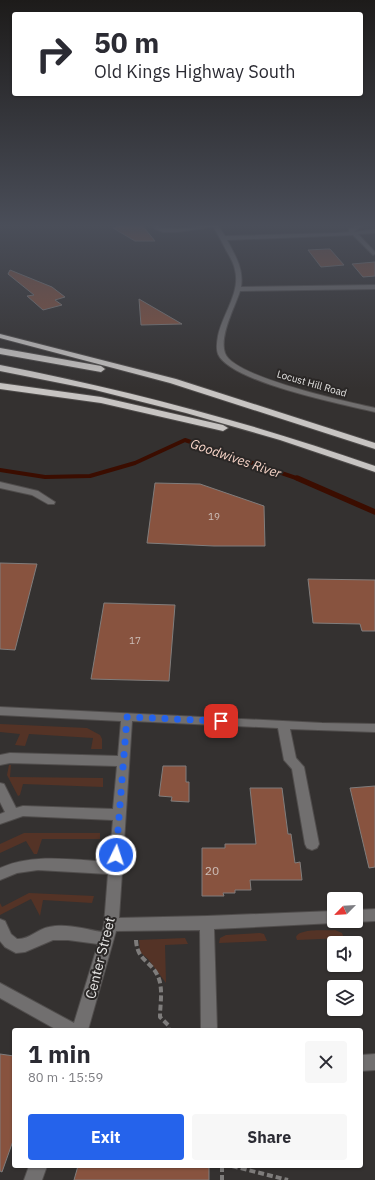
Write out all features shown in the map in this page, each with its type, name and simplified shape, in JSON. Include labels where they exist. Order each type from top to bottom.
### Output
[{"type":"highway","points":[[0,336],[148,374],[313,425],[375,446]]},
{"type":"highway","points":[[0,351],[136,377],[222,399],[313,425]]},
{"type":"highway","points":[[0,368],[73,382],[159,402],[248,427],[375,469]]},
{"type":"highway","points":[[0,386],[68,394],[127,405],[347,459]]},
{"type":"street","name":"Locust Hill Road","points":[[238,279],[237,289],[224,322],[221,337],[222,356],[228,362],[243,371],[293,390],[375,410]]},
{"type":"street","points":[[237,289],[375,287]]},
{"type":"street","points":[[0,485],[35,494],[51,502]]},
{"type":"street","points":[[0,711],[322,727],[375,728]]},
{"type":"street","name":"Center Street","points":[[81,1028],[111,925],[127,717]]},
{"type":"street","points":[[284,724],[290,760],[298,766],[312,844]]},
{"type":"street","points":[[0,760],[10,758],[123,761]]},
{"type":"street","points":[[0,788],[6,817],[23,811],[119,815]]},
{"type":"street","points":[[0,874],[16,867],[38,864],[115,868]]},
{"type":"street","points":[[363,916],[375,915]]},
{"type":"street","points":[[111,925],[207,923],[327,917]]},
{"type":"street","points":[[207,923],[210,1028]]},
{"type":"street","points":[[0,926],[4,936],[12,945],[22,946],[48,934],[68,934],[106,939]]},
{"type":"street","points":[[0,990],[68,1028]]},
{"type":"street","points":[[363,1063],[375,1062]]},
{"type":"street","points":[[33,1180],[37,1168]]},
{"type":"path","points":[[136,925],[136,952],[154,970],[160,980],[160,1017],[169,1026],[169,1028]]},
{"type":"path","points":[[222,1168],[222,1180]]},
{"type":"path","points":[[240,1168],[288,1180]]},
{"type":"shaded area","points":[[0,724],[87,728],[100,735],[102,739],[102,749],[91,749],[93,738],[29,734],[25,746],[15,745],[20,734],[0,732]]},
{"type":"shaded area","points":[[9,765],[11,765],[10,777],[103,778],[103,787],[23,784],[20,795],[18,796],[7,775]]},
{"type":"shaded area","points":[[24,833],[100,833],[100,839],[42,839],[37,854],[34,854],[26,841],[0,853],[0,844]]},
{"type":"shaded area","points":[[29,893],[94,896],[92,903],[43,900],[40,916],[31,899],[0,915],[0,903],[2,907]]},
{"type":"shaded area","points":[[313,930],[335,930],[342,933],[343,936],[327,936],[327,939],[297,940],[296,937],[298,934]]},
{"type":"shaded area","points":[[264,934],[267,941],[219,943],[220,938],[226,935]]},
{"type":"shaded area","points":[[185,938],[188,944],[165,945],[166,983],[148,959],[140,952],[139,940]]},
{"type":"building","points":[[14,279],[32,279],[52,287],[65,297],[55,300],[62,305],[43,310],[27,296],[34,295]]},
{"type":"building","points":[[139,299],[182,324],[141,325]]},
{"type":"building","points":[[155,483],[200,484],[264,506],[265,546],[214,546],[147,543]]},
{"type":"building","points":[[0,563],[37,564],[15,650],[0,649]]},
{"type":"building","points":[[308,579],[375,580],[375,631],[362,631],[360,624],[313,623]]},
{"type":"building","points":[[104,603],[175,605],[169,681],[91,679]]},
{"type":"building","points":[[163,766],[186,766],[186,782],[189,782],[189,802],[171,801],[172,797],[159,796]]},
{"type":"building","points":[[375,786],[375,867],[369,868],[350,788]]},
{"type":"building","points":[[250,788],[282,788],[288,834],[291,834],[295,863],[300,862],[302,880],[250,880],[251,890],[235,890],[235,893],[223,893],[224,896],[202,896],[202,848],[225,848],[225,844],[256,844]]},
{"type":"building","points":[[0,1054],[12,1056],[12,1144],[2,1172],[0,1171]]},
{"type":"building","points":[[77,1168],[209,1168],[209,1180],[74,1180]]},
{"type":"waterway","name":"Goodwives River","points":[[0,470],[45,477],[90,476],[135,463],[185,440],[299,479]]},
{"type":"waterway","name":"Goodwives River","points":[[297,478],[375,512]]},
{"type":"route","points":[[116,855],[127,717],[221,721]]}]
